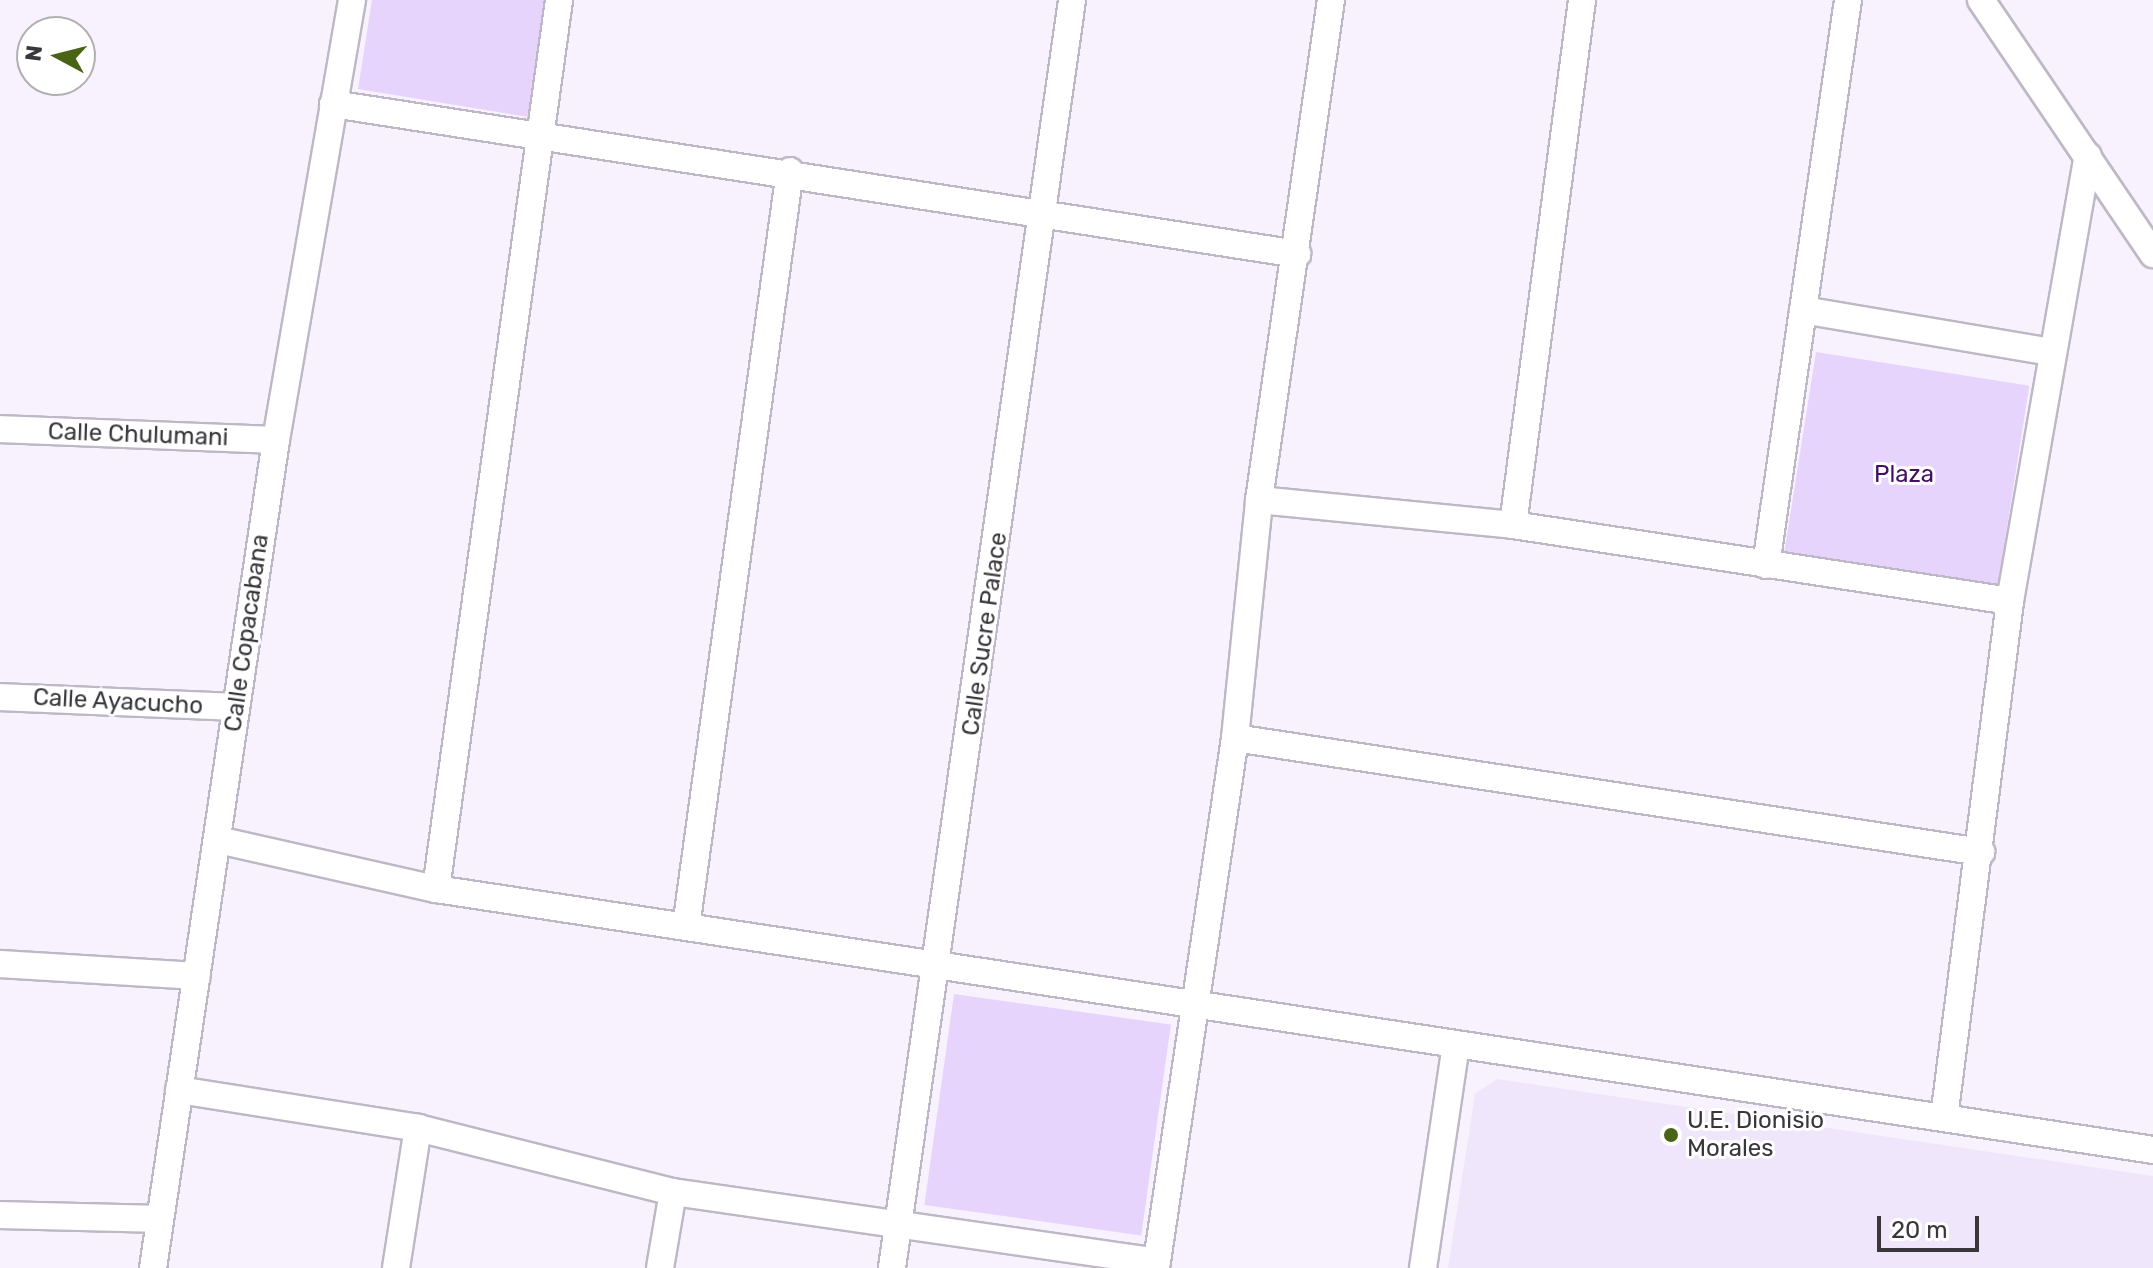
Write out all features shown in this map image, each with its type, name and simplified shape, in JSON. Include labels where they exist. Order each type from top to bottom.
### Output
[{"type":"street","name":"Calle Copacabana","points":[[153,1268],[276,440],[352,0]]},
{"type":"street","points":[[436,889],[559,0]]},
{"type":"street","name":"Calle Sucre Palace","points":[[892,1268],[1047,213],[1072,0]]},
{"type":"street","points":[[179,1090],[418,1128],[673,1192],[1156,1265],[1235,738],[1259,500],[1297,254],[1331,0]]},
{"type":"street","points":[[1513,525],[1582,0]]},
{"type":"street","points":[[1766,565],[1848,0]]},
{"type":"street","points":[[1981,0],[2153,254]]},
{"type":"street","points":[[333,104],[790,171],[1297,254]]},
{"type":"street","points":[[1944,1118],[1981,852],[2010,601],[2088,156]]},
{"type":"street","points":[[686,927],[790,171]]},
{"type":"street","points":[[1803,310],[2052,352]]},
{"type":"street","name":"Calle Chulumani","points":[[0,429],[276,440]]},
{"type":"street","points":[[1259,500],[1513,525],[2010,601]]},
{"type":"street","name":"Calle Ayacucho","points":[[0,697],[236,707]]},
{"type":"street","points":[[1235,738],[1981,852]]},
{"type":"street","points":[[218,840],[436,889],[2153,1150]]},
{"type":"street","points":[[0,964],[197,976]]},
{"type":"street","points":[[1423,1268],[1456,1044]]},
{"type":"street","points":[[396,1268],[418,1128]]},
{"type":"street","points":[[660,1268],[673,1192]]},
{"type":"street","points":[[0,1215],[160,1219]]},
{"type":"shaded area","name":"U.E. Dionisio Morales","points":[[1497,1079],[2153,1176],[2153,1268],[1448,1268],[1475,1094]]},
{"type":"green space","points":[[372,0],[546,0],[528,117],[358,89]]},
{"type":"green space","name":"Plaza","points":[[1816,352],[2029,386],[1995,600],[1782,566]]},
{"type":"green space","points":[[954,994],[1171,1024],[1141,1235],[924,1205]]},
{"type":"place","name":"U.E. Dionisio Morales","points":[[1671,1135]]}]
